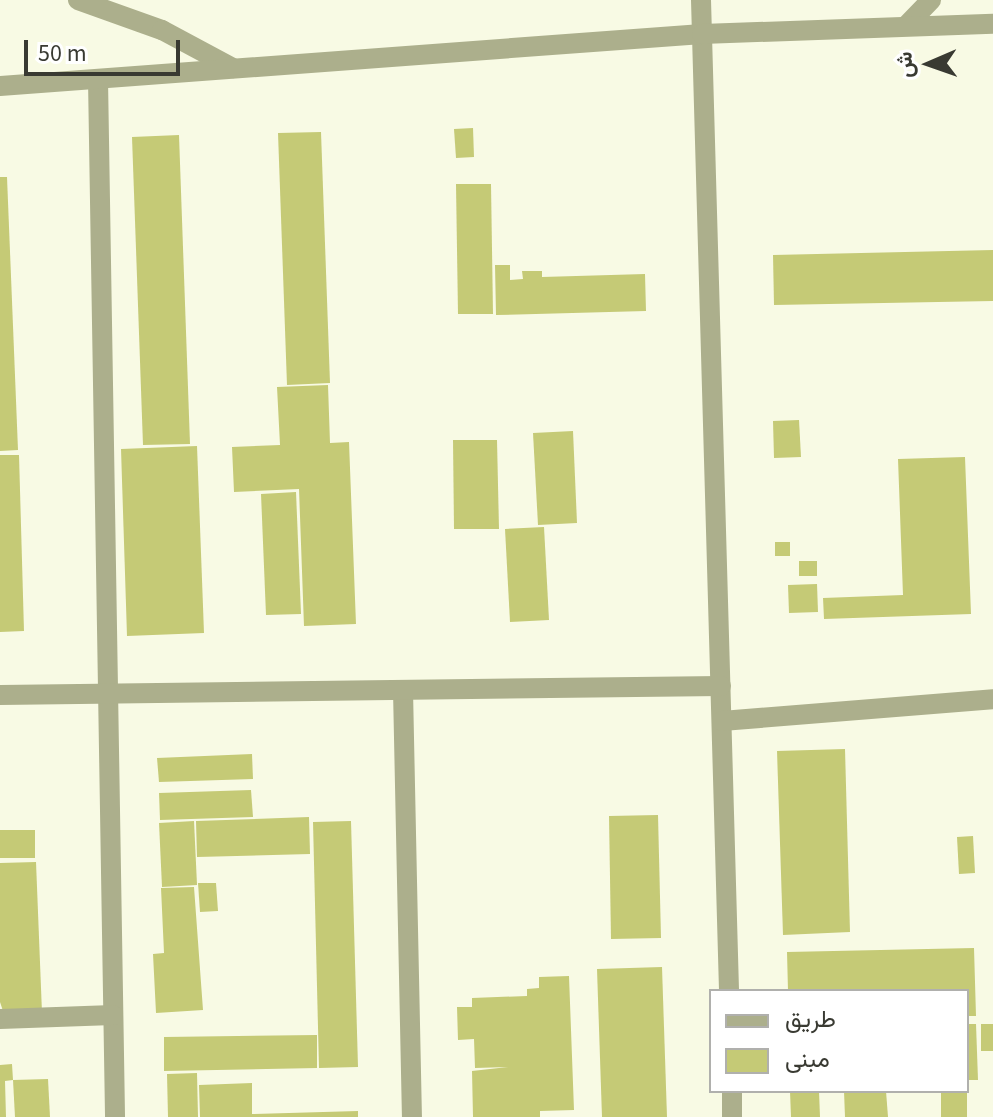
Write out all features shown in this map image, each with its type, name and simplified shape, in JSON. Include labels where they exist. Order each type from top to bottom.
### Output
[{"type":"street","points":[[78,0],[162,30],[233,68]]},
{"type":"street","points":[[701,0],[729,989]]},
{"type":"street","points":[[906,26],[931,0]]},
{"type":"street","points":[[0,86],[702,34],[993,24]]},
{"type":"street","points":[[98,79],[115,1117]]},
{"type":"street","points":[[0,695],[721,686]]},
{"type":"street","points":[[403,690],[412,1117]]},
{"type":"street","points":[[722,721],[993,699]]},
{"type":"street","points":[[0,1019],[113,1015]]},
{"type":"street","points":[[732,1093],[732,1117]]},
{"type":"building","points":[[473,128],[474,157],[456,158],[454,129]]},
{"type":"building","points":[[321,132],[330,383],[287,385],[278,133]]},
{"type":"building","points":[[179,135],[190,444],[143,445],[132,137]]},
{"type":"building","points":[[0,177],[7,177],[18,450],[0,451]]},
{"type":"building","points":[[456,184],[491,184],[493,314],[458,314]]},
{"type":"building","points":[[993,250],[993,301],[774,305],[773,255]]},
{"type":"building","points":[[495,265],[510,265],[510,280],[523,279],[522,271],[542,271],[542,277],[645,274],[646,311],[496,315]]},
{"type":"building","points":[[328,385],[330,443],[349,442],[356,624],[304,626],[299,489],[234,492],[232,447],[280,445],[277,387]]},
{"type":"building","points":[[799,420],[801,457],[774,458],[773,421]]},
{"type":"building","points":[[573,431],[577,523],[538,525],[533,433]]},
{"type":"building","points":[[453,440],[497,440],[499,529],[454,529]]},
{"type":"building","points":[[197,446],[204,633],[127,636],[121,449]]},
{"type":"building","points":[[0,455],[19,455],[24,631],[0,632]]},
{"type":"building","points":[[965,457],[971,614],[824,619],[823,598],[903,595],[898,459]]},
{"type":"building","points":[[296,492],[301,614],[266,615],[261,494]]},
{"type":"building","points":[[544,527],[549,620],[510,622],[505,529]]},
{"type":"building","points":[[775,542],[790,542],[790,556],[775,556]]},
{"type":"building","points":[[799,561],[817,561],[817,576],[799,576]]},
{"type":"building","points":[[817,584],[818,612],[789,613],[788,585]]},
{"type":"building","points":[[845,749],[850,932],[783,935],[777,751]]},
{"type":"building","points":[[252,754],[253,779],[159,782],[157,758]]},
{"type":"building","points":[[251,790],[253,817],[160,820],[159,793]]},
{"type":"building","points":[[658,815],[661,938],[611,939],[609,816]]},
{"type":"building","points":[[309,817],[310,854],[197,857],[196,821]]},
{"type":"building","points":[[194,821],[197,885],[162,887],[159,823]]},
{"type":"building","points":[[351,821],[358,1067],[319,1068],[313,822]]},
{"type":"building","points":[[0,830],[35,830],[35,858],[0,858]]},
{"type":"building","points":[[973,836],[975,873],[959,874],[957,837]]},
{"type":"building","points":[[36,862],[42,1013],[4,1014],[0,1002],[0,863]]},
{"type":"building","points":[[198,883],[216,883],[218,911],[200,912]]},
{"type":"building","points":[[194,887],[203,1010],[156,1013],[153,954],[164,953],[161,888]]},
{"type":"building","points":[[974,948],[976,1016],[969,1016],[969,989],[788,989],[787,952]]},
{"type":"building","points":[[662,967],[667,1117],[602,1117],[597,969]]},
{"type":"building","points":[[569,976],[574,1110],[540,1111],[540,1117],[473,1117],[472,1071],[508,1067],[475,1068],[474,1039],[458,1040],[457,1007],[472,1007],[472,998],[527,996],[527,989],[539,988],[539,977]]},
{"type":"building","points":[[969,1024],[976,1024],[978,1080],[969,1080]]},
{"type":"building","points":[[981,1024],[993,1024],[993,1051],[981,1051]]},
{"type":"building","points":[[317,1035],[317,1068],[164,1071],[164,1037]]},
{"type":"building","points":[[12,1064],[13,1080],[5,1081],[6,1117],[0,1117],[0,1065]]},
{"type":"building","points":[[197,1073],[198,1117],[168,1117],[167,1074]]},
{"type":"building","points":[[48,1079],[50,1117],[15,1117],[13,1080]]},
{"type":"building","points":[[252,1083],[252,1114],[358,1111],[358,1117],[200,1117],[199,1085]]},
{"type":"building","points":[[790,1093],[819,1093],[820,1117],[791,1117]]},
{"type":"building","points":[[844,1093],[886,1093],[888,1117],[845,1117]]},
{"type":"building","points":[[941,1093],[967,1093],[967,1117],[941,1117]]}]
